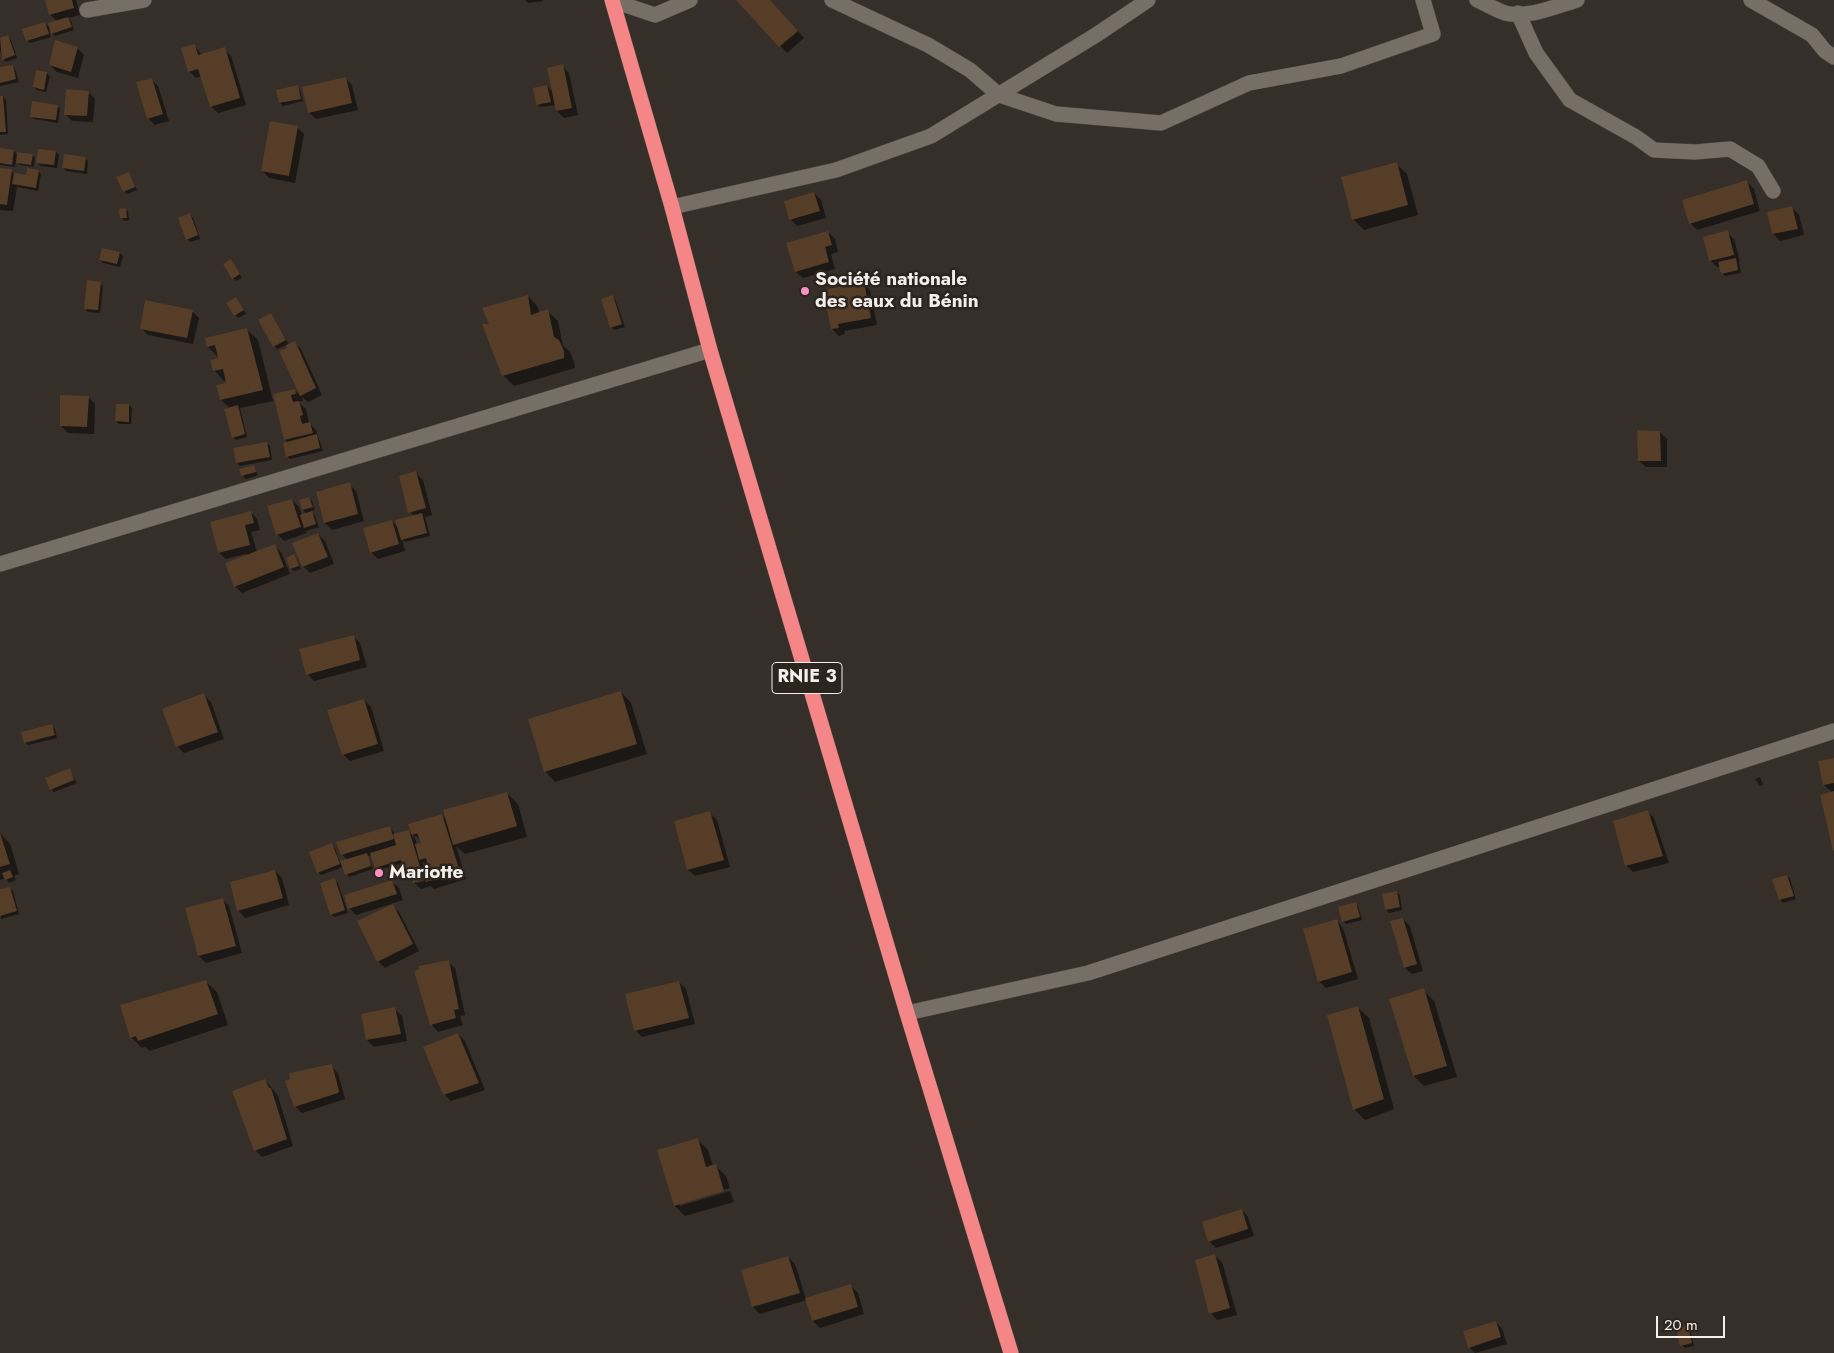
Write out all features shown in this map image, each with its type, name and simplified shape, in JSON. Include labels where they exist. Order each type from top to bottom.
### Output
[{"type":"highway","name":"RNIE 3","points":[[612,0],[672,206],[710,350],[907,1012],[1011,1353]]},
{"type":"street","points":[[87,10],[144,0]]},
{"type":"street","points":[[612,0],[655,15],[690,0]]},
{"type":"street","points":[[832,0],[928,45],[970,70],[998,95],[1056,114],[1161,123],[1249,82],[1340,66],[1433,34],[1423,0]]},
{"type":"street","points":[[672,206],[836,170],[931,136],[1096,35],[1148,0]]},
{"type":"street","points":[[1477,0],[1507,13],[1532,13],[1578,0]]},
{"type":"street","points":[[1751,0],[1812,35],[1825,51],[1834,57]]},
{"type":"street","points":[[1518,13],[1536,54],[1570,100],[1636,137],[1654,150],[1695,152],[1730,149],[1758,166],[1773,191]]},
{"type":"street","points":[[0,564],[710,350]]},
{"type":"street","points":[[907,1012],[1088,972],[1834,731]]},
{"type":"building","points":[[45,0],[72,0],[74,8],[49,15]]},
{"type":"building","points":[[736,0],[770,0],[798,31],[779,47]]},
{"type":"building","points":[[68,17],[72,27],[51,34],[48,23]]},
{"type":"building","points":[[45,22],[49,34],[26,41],[22,29]]},
{"type":"building","points":[[8,35],[15,55],[2,60],[0,38]]},
{"type":"building","points":[[55,40],[78,47],[71,72],[49,65]]},
{"type":"building","points":[[195,44],[198,55],[225,47],[240,98],[210,107],[198,69],[188,72],[181,48]]},
{"type":"building","points":[[563,64],[572,108],[556,111],[547,68]]},
{"type":"building","points":[[13,65],[16,79],[0,83],[0,67]]},
{"type":"building","points":[[36,70],[47,72],[44,90],[33,87]]},
{"type":"building","points":[[346,77],[352,103],[308,113],[302,87]]},
{"type":"building","points":[[152,78],[163,114],[147,119],[136,82]]},
{"type":"building","points":[[298,85],[301,99],[279,103],[276,90]]},
{"type":"building","points":[[547,85],[551,102],[536,105],[533,88]]},
{"type":"building","points":[[66,89],[89,91],[87,116],[64,115]]},
{"type":"building","points":[[0,96],[3,96],[6,132],[0,132]]},
{"type":"building","points":[[32,101],[58,105],[56,120],[30,117]]},
{"type":"building","points":[[270,121],[298,126],[289,176],[261,171]]},
{"type":"building","points":[[0,148],[14,150],[12,165],[0,163]]},
{"type":"building","points":[[38,149],[56,151],[54,165],[36,163]]},
{"type":"building","points":[[17,152],[33,154],[31,165],[16,163]]},
{"type":"building","points":[[64,154],[86,157],[84,171],[62,168]]},
{"type":"building","points":[[1397,162],[1408,205],[1352,220],[1341,177]]},
{"type":"building","points":[[0,168],[12,169],[7,205],[0,204]]},
{"type":"building","points":[[27,168],[39,170],[36,188],[12,184],[14,173],[26,175]]},
{"type":"building","points":[[129,172],[135,187],[123,192],[116,177]]},
{"type":"building","points":[[1747,180],[1754,204],[1689,224],[1682,200]]},
{"type":"building","points":[[814,192],[820,211],[789,220],[784,201]]},
{"type":"building","points":[[1792,206],[1798,229],[1772,234],[1767,212]]},
{"type":"building","points":[[126,208],[127,218],[120,218],[119,209]]},
{"type":"building","points":[[190,213],[198,235],[186,240],[178,218]]},
{"type":"building","points":[[1728,230],[1734,255],[1709,261],[1703,237]]},
{"type":"building","points":[[828,231],[832,245],[825,247],[829,262],[795,272],[786,243]]},
{"type":"building","points":[[102,248],[120,252],[117,264],[99,260]]},
{"type":"building","points":[[1736,258],[1738,270],[1721,274],[1718,262]]},
{"type":"building","points":[[231,259],[240,274],[232,279],[223,264]]},
{"type":"building","points":[[87,280],[101,282],[98,310],[84,309]]},
{"type":"building","points":[[864,282],[871,318],[838,324],[839,328],[831,329],[823,290]]},
{"type":"building","points":[[528,295],[531,315],[548,309],[554,337],[559,340],[564,351],[564,358],[502,376],[482,324],[489,324],[482,308]]},
{"type":"building","points":[[613,295],[622,324],[610,328],[601,299]]},
{"type":"building","points":[[236,297],[244,310],[234,316],[226,303]]},
{"type":"building","points":[[145,300],[193,310],[187,338],[140,329]]},
{"type":"building","points":[[271,313],[286,340],[273,347],[258,320]]},
{"type":"building","points":[[247,328],[263,390],[220,400],[216,385],[226,383],[223,369],[213,371],[210,360],[218,358],[215,345],[207,347],[205,338]]},
{"type":"building","points":[[295,341],[316,388],[300,396],[279,351],[287,348],[286,345]]},
{"type":"building","points":[[295,389],[296,394],[291,395],[293,402],[299,401],[303,415],[300,416],[302,424],[310,422],[313,433],[284,440],[273,394]]},
{"type":"building","points":[[60,395],[89,396],[87,427],[60,426]]},
{"type":"building","points":[[116,404],[129,404],[129,422],[115,421]]},
{"type":"building","points":[[238,405],[245,434],[232,438],[224,409]]},
{"type":"building","points":[[1637,430],[1660,431],[1661,461],[1638,461]]},
{"type":"building","points":[[317,434],[320,448],[286,457],[283,443]]},
{"type":"building","points":[[267,442],[270,457],[236,463],[233,448]]},
{"type":"building","points":[[254,465],[256,472],[241,476],[239,469]]},
{"type":"building","points":[[416,471],[426,508],[408,513],[399,476]]},
{"type":"building","points":[[350,482],[358,514],[324,523],[316,492]]},
{"type":"building","points":[[309,497],[313,507],[302,510],[299,500]]},
{"type":"building","points":[[292,499],[301,527],[276,535],[267,506]]},
{"type":"building","points":[[251,511],[254,523],[245,525],[250,545],[218,553],[210,522]]},
{"type":"building","points":[[312,511],[316,524],[304,528],[300,515]]},
{"type":"building","points":[[422,513],[427,533],[401,540],[395,520]]},
{"type":"building","points":[[392,520],[399,544],[370,553],[363,528]]},
{"type":"building","points":[[318,533],[328,557],[302,567],[292,543]]},
{"type":"building","points":[[275,544],[284,567],[234,587],[225,563]]},
{"type":"building","points":[[294,554],[299,566],[290,569],[286,558]]},
{"type":"building","points":[[354,635],[360,660],[306,675],[299,649]]},
{"type":"building","points":[[621,691],[637,744],[544,772],[528,719]]},
{"type":"building","points":[[204,693],[218,732],[176,747],[162,709]]},
{"type":"building","points":[[364,699],[378,744],[342,755],[327,710]]},
{"type":"building","points":[[52,724],[55,735],[24,743],[21,732]]},
{"type":"building","points":[[1834,758],[1834,783],[1823,785],[1818,761]]},
{"type":"building","points":[[70,768],[74,780],[50,790],[45,778]]},
{"type":"building","points":[[1834,791],[1834,850],[1833,851],[1820,795]]},
{"type":"building","points":[[507,792],[517,826],[453,845],[443,810]]},
{"type":"building","points":[[1648,810],[1663,856],[1625,866],[1613,821]]},
{"type":"building","points":[[710,811],[724,860],[687,870],[674,821]]},
{"type":"building","points":[[442,814],[460,872],[426,882],[422,868],[428,866],[426,858],[419,860],[415,844],[421,843],[417,833],[412,835],[408,824]]},
{"type":"building","points":[[390,826],[394,839],[341,855],[336,842]]},
{"type":"building","points":[[409,830],[424,880],[413,883],[411,875],[406,876],[401,860],[375,868],[370,853],[396,845],[393,834]]},
{"type":"building","points":[[0,833],[10,864],[0,867]]},
{"type":"building","points":[[332,843],[340,864],[317,873],[309,852]]},
{"type":"building","points":[[367,853],[371,866],[345,875],[340,861]]},
{"type":"building","points":[[10,870],[13,877],[5,880],[2,873]]},
{"type":"building","points":[[275,870],[283,898],[237,911],[230,882]]},
{"type":"building","points":[[1787,875],[1794,896],[1779,900],[1772,879]]},
{"type":"building","points":[[335,878],[345,910],[330,915],[320,883]]},
{"type":"building","points":[[392,880],[397,894],[348,909],[344,895]]},
{"type":"building","points":[[10,887],[17,911],[0,916],[0,889]]},
{"type":"building","points":[[1397,891],[1400,907],[1385,910],[1382,894]]},
{"type":"building","points":[[223,898],[236,946],[198,956],[185,908]]},
{"type":"building","points":[[1356,902],[1360,917],[1342,922],[1338,907]]},
{"type":"building","points":[[393,904],[413,944],[377,962],[357,921]]},
{"type":"building","points":[[1403,918],[1417,964],[1404,968],[1390,921]]},
{"type":"building","points":[[1337,919],[1352,972],[1318,982],[1303,929]]},
{"type":"building","points":[[449,960],[459,1009],[454,1010],[456,1018],[430,1025],[414,971],[419,969],[419,966]]},
{"type":"building","points":[[206,980],[218,1014],[138,1041],[136,1036],[130,1038],[120,1005]]},
{"type":"building","points":[[679,981],[689,1018],[634,1031],[625,994]]},
{"type":"building","points":[[1424,988],[1447,1066],[1413,1076],[1389,999]]},
{"type":"building","points":[[1358,1006],[1384,1099],[1353,1110],[1327,1015]]},
{"type":"building","points":[[395,1007],[401,1034],[366,1040],[361,1014]]},
{"type":"building","points":[[458,1033],[479,1083],[443,1095],[423,1047]]},
{"type":"building","points":[[332,1064],[338,1093],[294,1107],[285,1081],[290,1079],[289,1073]]},
{"type":"building","points":[[265,1079],[269,1088],[271,1088],[287,1139],[254,1151],[232,1091]]},
{"type":"building","points":[[698,1138],[706,1167],[716,1164],[724,1191],[674,1206],[657,1150]]},
{"type":"building","points":[[1242,1209],[1248,1229],[1208,1242],[1202,1222]]},
{"type":"building","points":[[1215,1254],[1230,1308],[1209,1314],[1195,1260]]},
{"type":"building","points":[[788,1256],[800,1293],[752,1307],[741,1270]]},
{"type":"building","points":[[851,1284],[858,1307],[812,1321],[805,1298]]},
{"type":"building","points":[[1496,1321],[1501,1337],[1468,1348],[1463,1331]]},
{"type":"building","points":[[1688,1326],[1692,1343],[1680,1346],[1676,1328]]},
{"type":"place","name":"Société nationale des eaux du Bénin","points":[[805,291]]},
{"type":"place","name":"Mariotte","points":[[379,873]]}]
